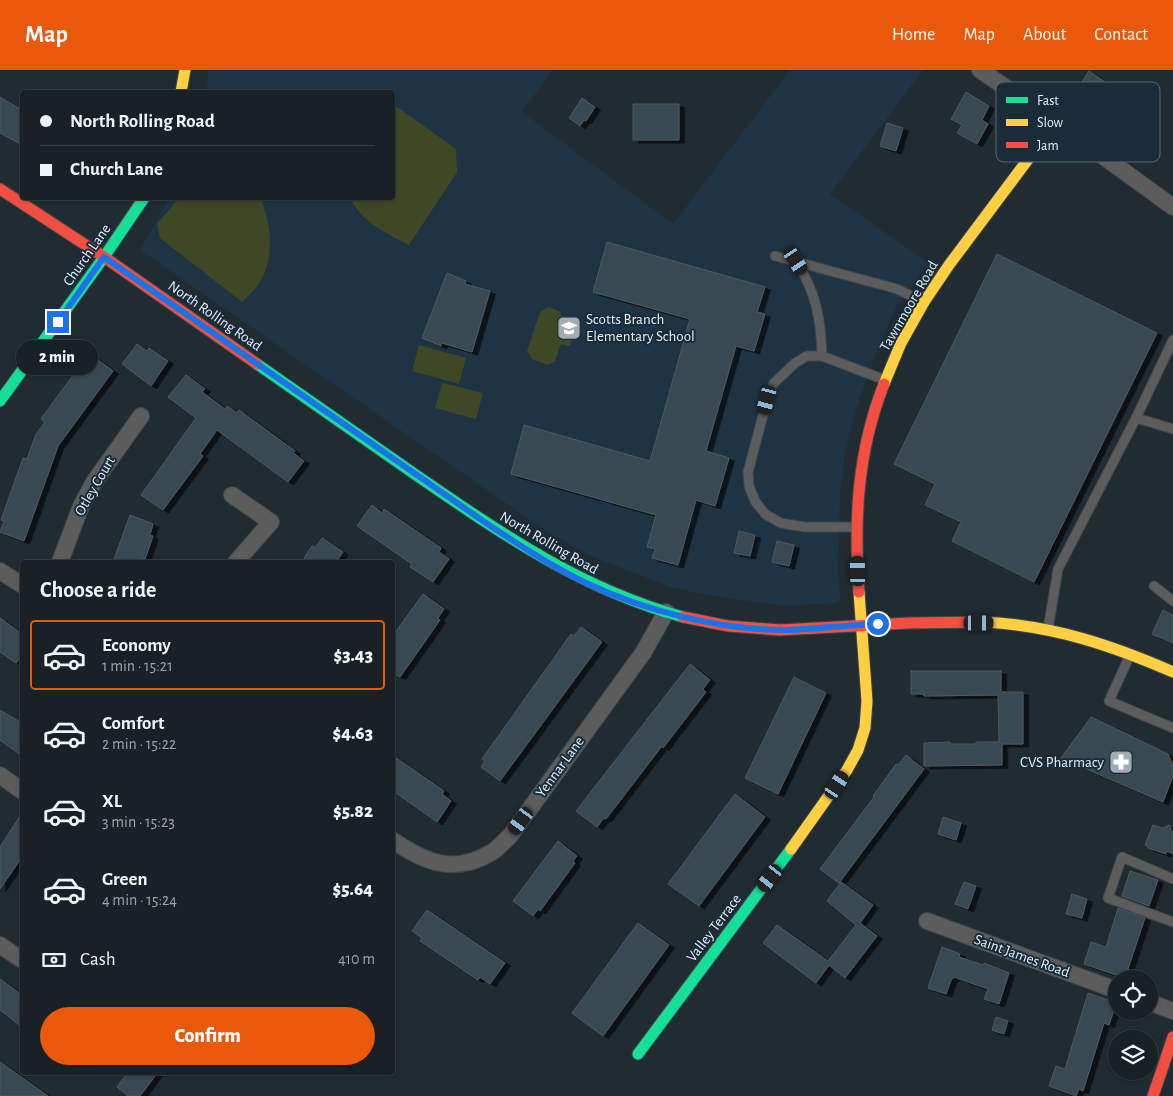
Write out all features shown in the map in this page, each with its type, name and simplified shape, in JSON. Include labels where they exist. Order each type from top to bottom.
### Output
[{"type":"street","points":[[181,90],[185,70]]},
{"type":"street","points":[[980,70],[998,82]]},
{"type":"street","name":"Tawnmoore Road","points":[[862,625],[857,527],[863,457],[873,412],[901,343],[924,302],[949,265],[1026,162]]},
{"type":"street","points":[[1111,162],[1173,207]]},
{"type":"street","name":"North Rolling Road","points":[[0,189],[104,257],[460,505],[536,555],[584,582],[625,600],[720,625],[786,630],[862,625],[997,623],[1048,629],[1096,641],[1130,653],[1173,672]]},
{"type":"street","name":"Church Lane","points":[[0,401],[143,200]]},
{"type":"street","name":"Otley Court","points":[[61,560],[81,506],[94,482],[141,416]]},
{"type":"street","points":[[232,495],[271,522],[238,560]]},
{"type":"street","points":[[0,571],[20,584]]},
{"type":"street","name":"Yennar Lane","points":[[395,842],[424,859],[442,864],[457,865],[493,852],[510,836],[643,653],[666,612]]},
{"type":"street","name":"Valley Terrace","points":[[638,1054],[816,815],[858,750],[865,728],[867,701],[862,625]]},
{"type":"street","points":[[0,775],[20,789]]},
{"type":"street","name":"Saint James Road","points":[[927,921],[1108,987]]},
{"type":"street","points":[[0,945],[20,959]]},
{"type":"street","points":[[1158,1005],[1173,1011]]},
{"type":"street","points":[[1153,1096],[1173,1037]]},
{"type":"lane","points":[[775,256],[897,288],[924,302]]},
{"type":"lane","points":[[796,261],[808,279],[815,298],[821,333],[822,356]]},
{"type":"lane","points":[[1048,629],[1058,569],[1136,418],[1173,340]]},
{"type":"lane","points":[[857,527],[805,527],[782,523],[764,514],[755,501],[749,486],[748,472],[773,384],[795,363],[807,356],[822,356],[885,380]]},
{"type":"lane","points":[[1136,418],[1173,429]]},
{"type":"lane","points":[[1154,586],[1173,601]]},
{"type":"lane","points":[[1130,653],[1109,701],[1173,728]]},
{"type":"lane","points":[[1173,879],[1122,857],[1108,898],[1173,922]]},
{"type":"shaded area","name":"Scotts Branch Elementary School","points":[[209,70],[553,70],[522,112],[673,224],[790,70],[923,70],[830,194],[929,263],[897,305],[877,350],[857,406],[845,454],[840,496],[838,570],[840,599],[837,603],[787,606],[720,597],[673,588],[593,557],[549,533],[140,250],[168,200],[395,200],[395,90],[206,90]]},
{"type":"green space","points":[[395,105],[456,149],[457,172],[409,245],[375,226],[355,206],[352,200],[395,200]]},
{"type":"green space","points":[[177,200],[261,200],[267,217],[270,238],[269,259],[266,269],[253,291],[242,302],[160,238],[157,224]]},
{"type":"green space","points":[[549,307],[559,311],[563,317],[576,321],[577,325],[570,346],[561,344],[555,361],[548,365],[532,359],[527,351],[540,312]]},
{"type":"green space","points":[[419,345],[466,358],[459,384],[412,371]]},
{"type":"green space","points":[[442,383],[483,393],[476,419],[435,408]]},
{"type":"building","points":[[1089,71],[1105,82],[1082,82]]},
{"type":"building","points":[[966,92],[989,106],[982,120],[988,124],[977,144],[957,133],[962,125],[951,119]]},
{"type":"building","points":[[0,97],[20,109],[20,144],[0,133]]},
{"type":"building","points":[[582,98],[595,107],[586,121],[584,120],[580,126],[569,118]]},
{"type":"building","points":[[633,104],[679,104],[679,140],[633,140]]},
{"type":"building","points":[[887,123],[903,128],[896,151],[880,146]]},
{"type":"building","points":[[607,242],[765,287],[757,312],[765,314],[754,351],[736,346],[706,451],[729,458],[715,506],[696,500],[678,565],[652,558],[655,549],[647,547],[656,515],[511,474],[524,425],[650,461],[690,319],[593,292]]},
{"type":"building","points":[[997,254],[1157,333],[1034,582],[952,541],[961,522],[925,505],[935,484],[894,464]]},
{"type":"building","points":[[447,273],[466,281],[465,284],[490,291],[472,352],[442,343],[441,346],[422,338]]},
{"type":"building","points":[[137,344],[147,351],[149,348],[168,361],[151,386],[122,364]]},
{"type":"building","points":[[93,356],[113,371],[58,446],[24,541],[0,532],[4,521],[1,520],[23,458],[27,459],[36,434],[45,422],[41,419],[82,363],[86,366]]},
{"type":"building","points":[[186,375],[205,389],[202,392],[225,409],[227,406],[237,413],[239,410],[295,451],[293,453],[304,461],[288,482],[217,430],[200,454],[203,456],[163,510],[141,495],[196,418],[168,397]]},
{"type":"building","points":[[372,505],[382,513],[384,509],[441,548],[439,552],[449,559],[433,582],[410,567],[412,564],[357,526]]},
{"type":"building","points":[[130,515],[153,524],[150,535],[153,536],[145,559],[114,560]]},
{"type":"building","points":[[739,531],[755,535],[750,556],[734,553]]},
{"type":"building","points":[[322,538],[343,552],[337,560],[307,560],[304,558],[312,546],[315,548]]},
{"type":"building","points":[[777,541],[794,545],[789,566],[772,562]]},
{"type":"building","points":[[423,594],[444,609],[438,618],[440,620],[400,677],[395,674],[395,633]]},
{"type":"building","points":[[1163,610],[1173,615],[1173,643],[1152,634]]},
{"type":"building","points":[[0,618],[20,633],[20,658],[16,663],[0,652]]},
{"type":"building","points":[[581,627],[602,642],[500,781],[481,767],[485,761],[482,759],[571,634],[574,636]]},
{"type":"building","points":[[690,664],[710,680],[703,689],[706,692],[606,819],[604,818],[597,827],[576,811]]},
{"type":"building","points":[[911,671],[1001,671],[1001,692],[1023,692],[1023,744],[1002,744],[1002,765],[924,766],[924,743],[976,744],[976,742],[999,742],[998,695],[924,696],[924,694],[911,694]]},
{"type":"building","points":[[794,677],[826,693],[778,794],[745,778]]},
{"type":"building","points":[[0,710],[20,722],[20,755],[0,740]]},
{"type":"building","name":"CVS Pharmacy","points":[[1091,717],[1168,754],[1173,766],[1173,776],[1163,802],[1061,758]]},
{"type":"building","points":[[906,755],[924,769],[839,883],[820,869],[874,797],[896,764],[898,765]]},
{"type":"building","points":[[395,757],[444,791],[442,794],[451,801],[437,822],[395,792]]},
{"type":"building","points":[[735,794],[765,817],[699,906],[668,884]]},
{"type":"building","points":[[20,816],[20,860],[0,889],[0,847]]},
{"type":"building","points":[[943,817],[961,823],[956,840],[938,834]]},
{"type":"building","points":[[1153,825],[1163,828],[1170,825],[1173,832],[1173,854],[1167,851],[1166,854],[1148,848],[1145,845]]},
{"type":"building","points":[[558,841],[577,856],[573,861],[575,863],[540,911],[538,909],[533,916],[513,901]]},
{"type":"building","points":[[1130,871],[1158,880],[1149,906],[1122,896]]},
{"type":"building","points":[[841,882],[873,905],[860,923],[877,936],[845,978],[829,965],[816,983],[763,943],[777,925],[828,961],[856,925],[827,901]]},
{"type":"building","points":[[964,882],[976,886],[968,909],[955,904]]},
{"type":"building","points":[[1072,894],[1087,899],[1082,918],[1066,914]]},
{"type":"building","points":[[1118,908],[1145,918],[1128,970],[1108,970],[1108,972],[1084,964],[1091,942],[1106,947]]},
{"type":"building","points":[[427,910],[505,963],[490,984],[480,977],[478,980],[420,941],[422,938],[412,931]]},
{"type":"building","points":[[638,923],[669,945],[603,1036],[572,1013]]},
{"type":"building","points":[[942,947],[960,954],[959,957],[983,965],[984,963],[1009,973],[999,1004],[984,999],[988,989],[954,977],[946,994],[928,988]]},
{"type":"building","points":[[0,979],[20,994],[20,1025],[0,1010]]},
{"type":"building","points":[[1088,993],[1108,1000],[1108,1020],[1111,1020],[1109,1025],[1104,1023],[1083,1091],[1079,1089],[1076,1096],[1049,1086],[1056,1066],[1065,1069]]},
{"type":"building","points":[[996,1017],[1008,1021],[1004,1034],[992,1030]]},
{"type":"building","points":[[0,1062],[48,1096],[0,1096]]},
{"type":"building","points":[[126,1075],[156,1075],[140,1096],[128,1096],[117,1087]]},
{"type":"traffic: fast","points":[[0,401],[143,200]]},
{"type":"traffic: fast","points":[[257,364],[448,497],[544,558],[610,591],[683,617]]},
{"type":"traffic: fast","points":[[638,1054],[791,849]]},
{"type":"traffic: slow","points":[[181,90],[185,70]]},
{"type":"traffic: slow","points":[[884,384],[901,343],[924,302],[949,265],[1026,162]]},
{"type":"traffic: slow","points":[[791,849],[847,770],[858,750],[865,728],[867,701],[859,592]]},
{"type":"traffic: slow","points":[[985,622],[1035,628],[1082,638],[1127,653],[1173,672]]},
{"type":"traffic: jam","points":[[0,189],[104,257],[257,364]]},
{"type":"traffic: jam","points":[[859,592],[857,538],[863,461],[868,435],[884,384]]},
{"type":"traffic: jam","points":[[683,617],[728,626],[780,630],[909,623],[985,622]]},
{"type":"traffic: jam","points":[[1153,1096],[1173,1037]]},
{"type":"place","name":"Scotts Branch Elementary School","points":[[569,328]]},
{"type":"place","name":"CVS Pharmacy","points":[[1121,762]]},
{"type":"route","points":[[58,322],[104,257],[483,521],[536,555],[584,582],[625,600],[720,625],[786,630],[878,624]]}]
